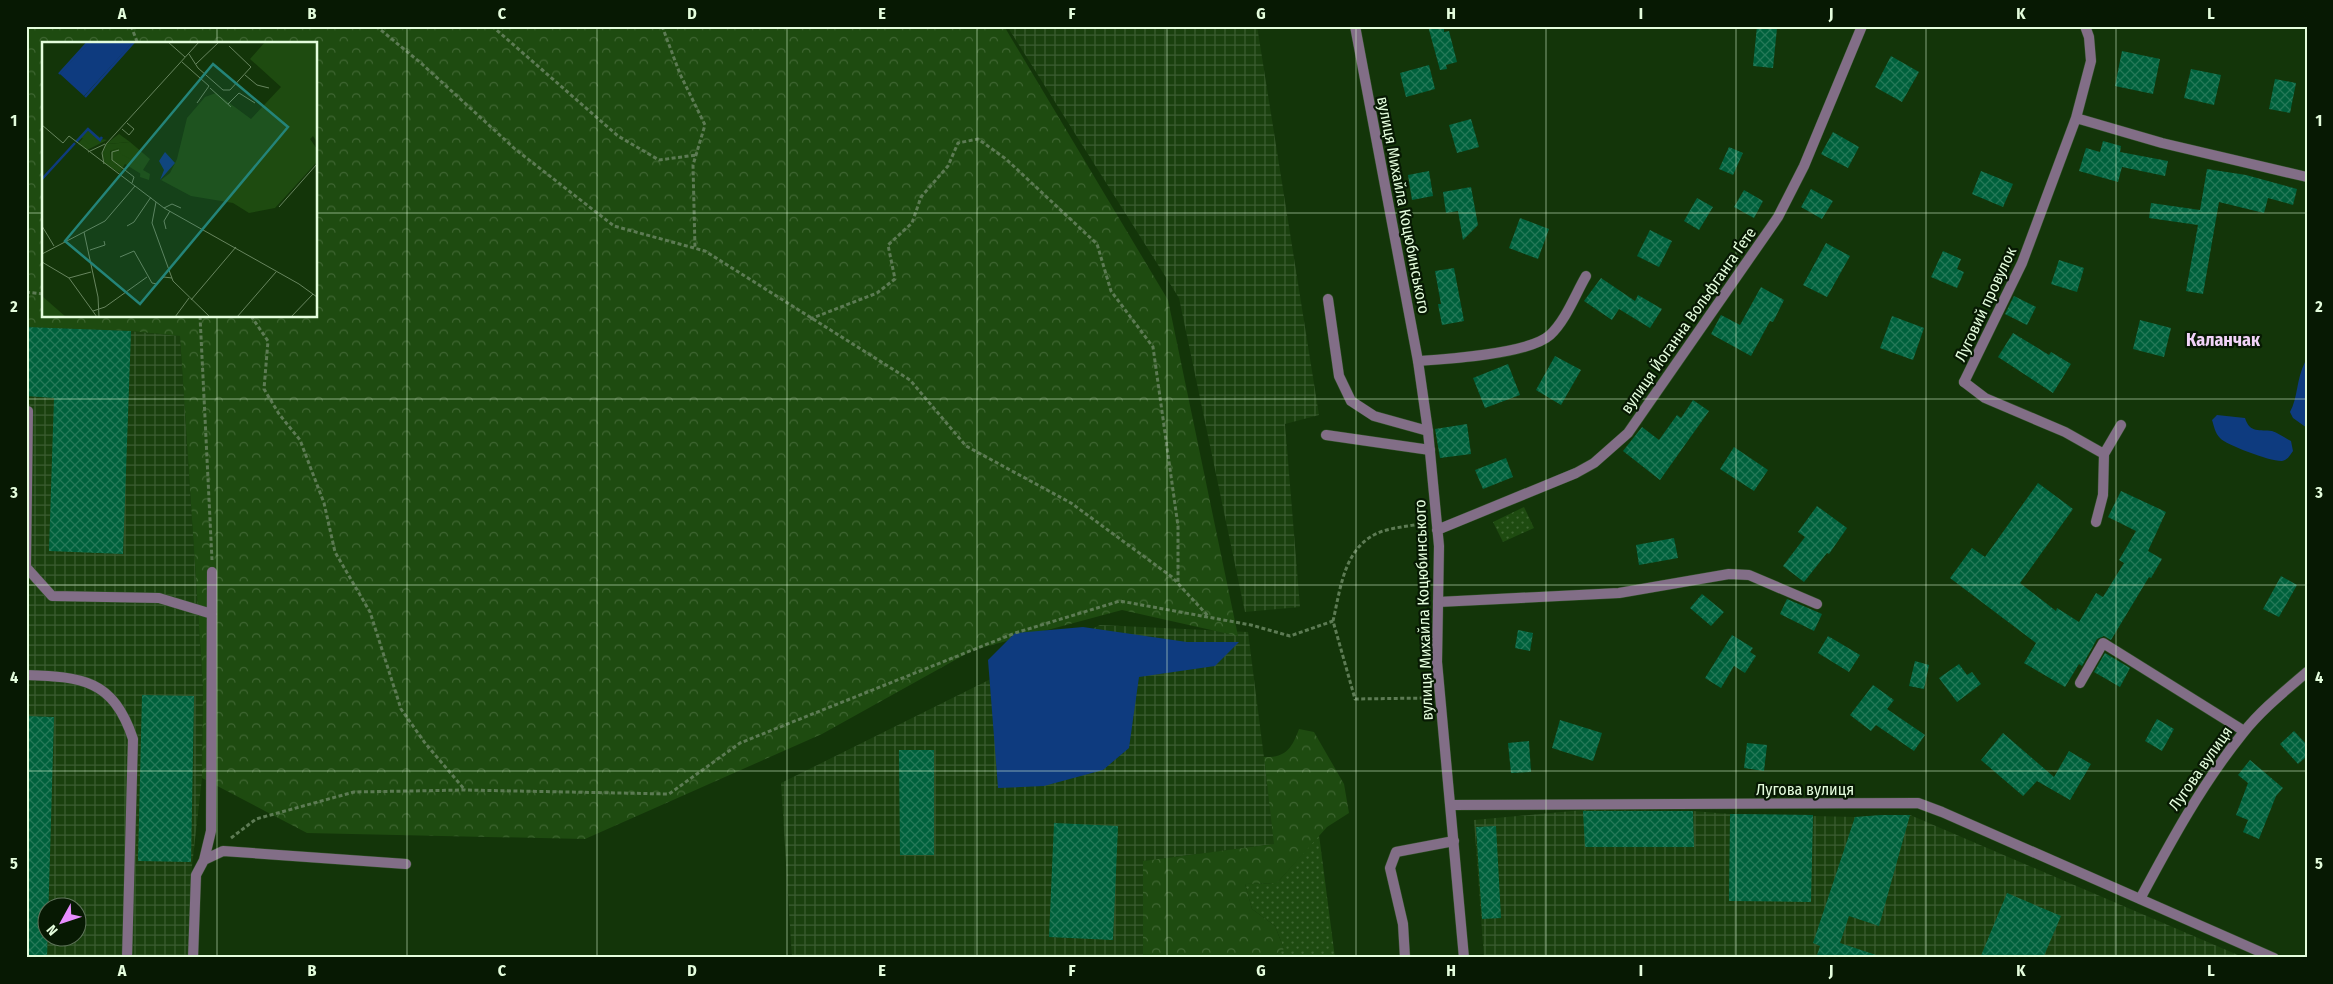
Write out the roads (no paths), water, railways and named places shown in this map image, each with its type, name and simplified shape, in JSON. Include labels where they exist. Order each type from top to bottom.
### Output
[{"type":"street","name":"вулиця Михайла Коцюбинського","points":[[1355,26],[1418,361],[1428,431],[1436,525],[1437,662],[1464,958]]},
{"type":"street","name":"вулиця Йоганна Вольфганга Ґете","points":[[1436,525],[1576,474],[1612,449],[1628,433],[1778,217],[1808,157],[1862,26]]},
{"type":"street","name":"Луговий провулок","points":[[2085,26],[2089,37],[2091,61],[2076,118],[2022,263],[1964,382],[1985,398],[2065,432],[2104,454]]},
{"type":"street","points":[[2076,118],[2162,143],[2307,177]]},
{"type":"street","points":[[1418,361],[1510,350],[1534,345],[1548,336],[1557,327],[1586,276]]},
{"type":"street","points":[[1328,298],[1340,376],[1351,401],[1374,416],[1428,431]]},
{"type":"street","points":[[28,411],[26,567],[52,596],[159,598],[212,614]]},
{"type":"street","points":[[2096,522],[2103,495],[2104,454],[2121,425]]},
{"type":"street","points":[[1326,435],[1430,450]]},
{"type":"street","points":[[193,958],[196,875],[204,860],[211,831],[212,572]]},
{"type":"street","points":[[1438,602],[1619,593],[1729,574],[1741,574],[1749,575],[1817,604]]},
{"type":"street","points":[[2080,683],[2103,643],[2244,731]]},
{"type":"street","name":"Лугова вулиця","points":[[2140,899],[2180,824],[2211,776],[2244,731],[2307,672]]},
{"type":"street","points":[[26,675],[69,676],[81,680],[98,688],[116,703],[126,719],[133,739],[127,958]]},
{"type":"street","name":"Лугова вулиця","points":[[1450,805],[1918,804],[2274,958]]},
{"type":"street","points":[[1405,958],[1403,924],[1390,868],[1396,852],[1454,842]]},
{"type":"street","points":[[204,860],[223,851],[406,864]]},
{"type":"water","points":[[2305,362],[2307,362],[2307,428],[2293,418],[2290,412]]},
{"type":"water","points":[[2217,415],[2245,418],[2253,429],[2277,433],[2291,441],[2293,451],[2286,460],[2277,461],[2231,445],[2220,438],[2216,432],[2212,420]]},
{"type":"water","points":[[1083,627],[1187,642],[1239,642],[1215,666],[1139,677],[1129,748],[1103,770],[1044,786],[998,788],[988,660],[1015,633]]},
{"type":"district","name":"Каланчак","points":[[2223,340]]}]
